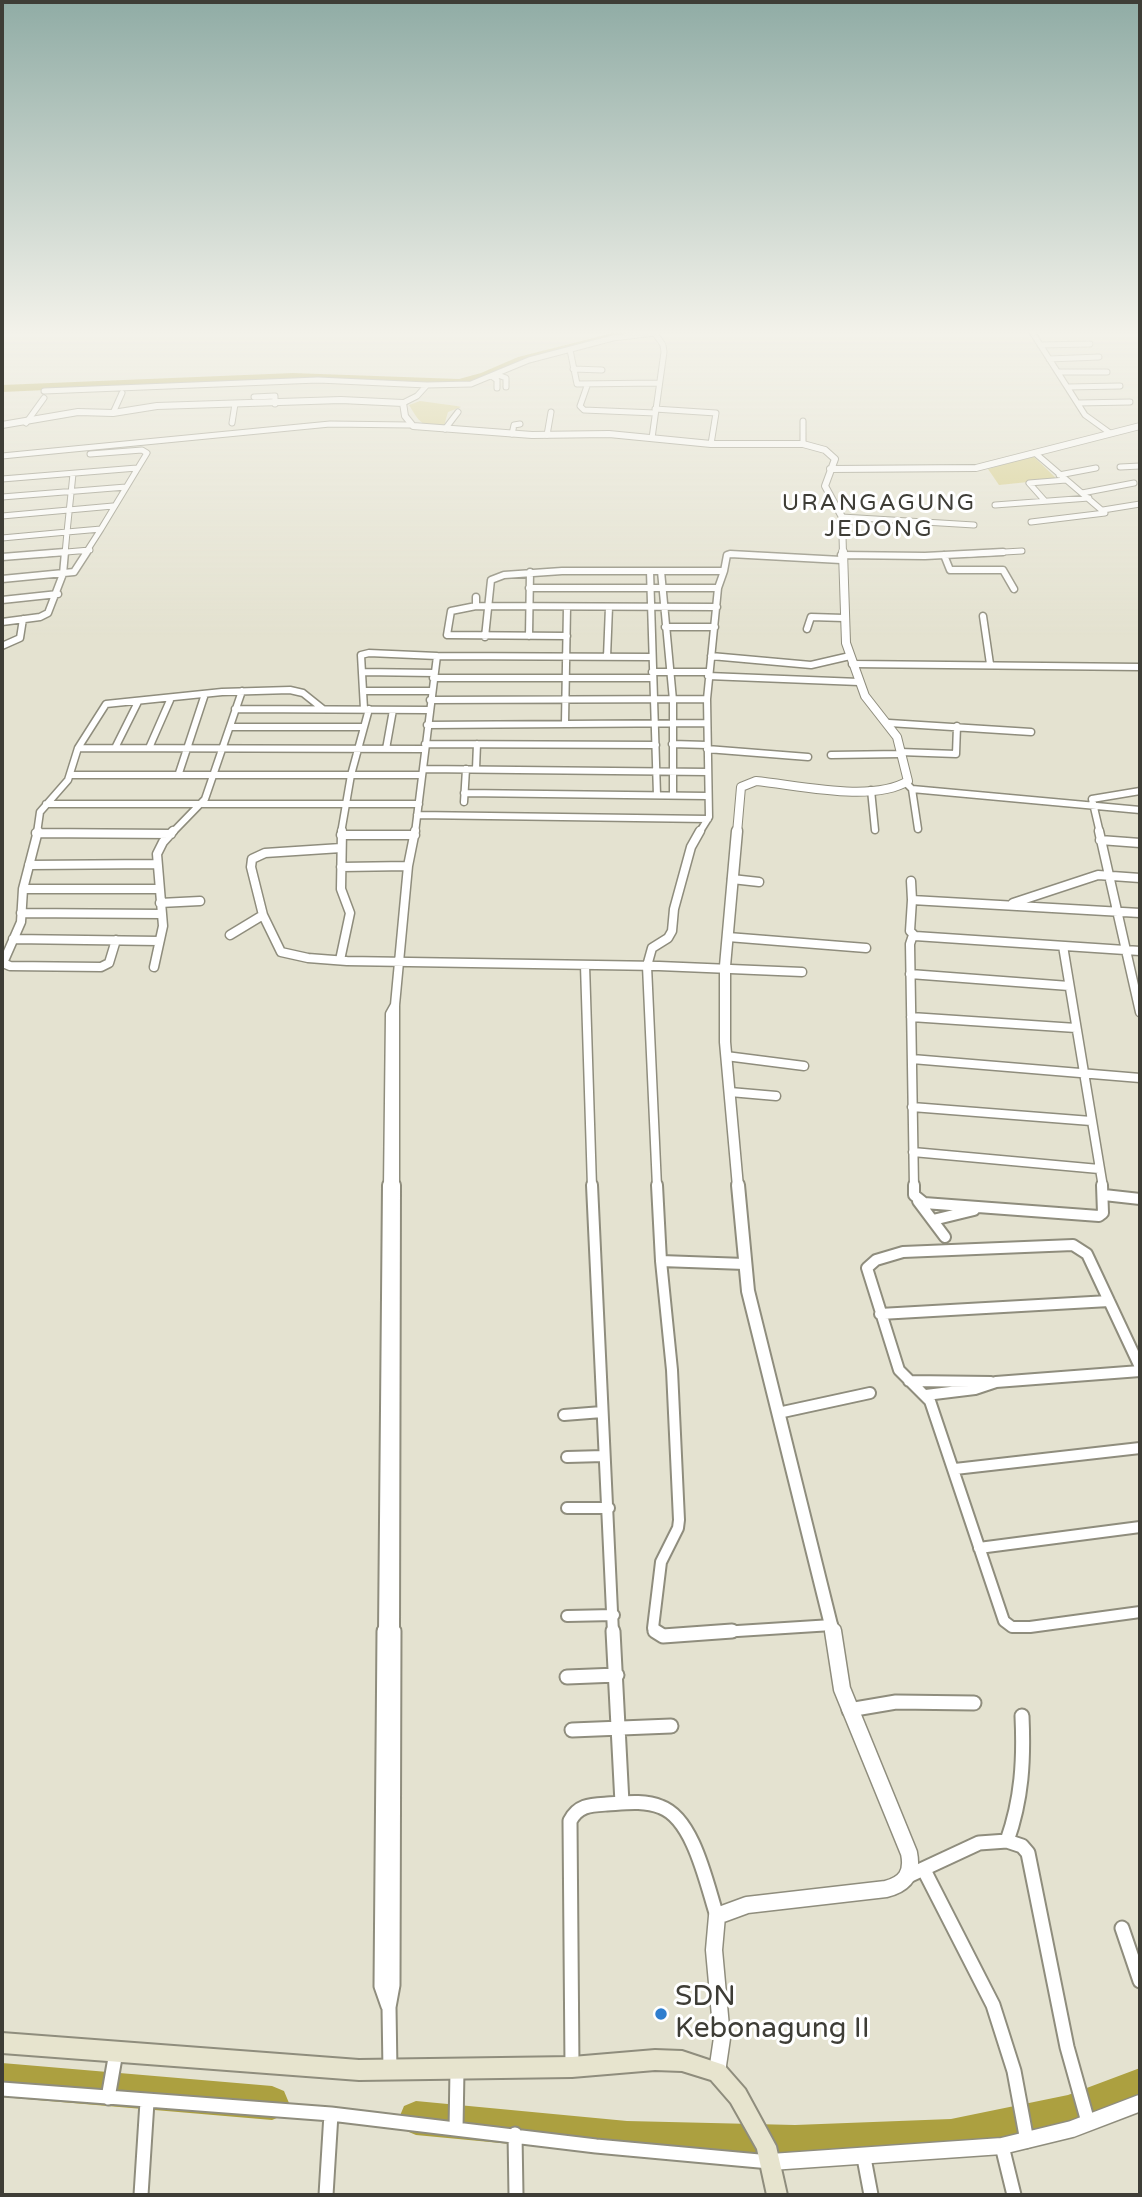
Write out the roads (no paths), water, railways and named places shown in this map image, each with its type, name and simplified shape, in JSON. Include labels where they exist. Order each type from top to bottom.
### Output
[{"type":"main road","points":[[2,2043],[115,2059],[390,2071],[457,2078],[655,2060],[682,2061],[717,2072],[738,2096],[765,2146],[777,2195]]},
{"type":"street","points":[[2,459],[231,435]]},
{"type":"street","points":[[530,435],[556,435]]},
{"type":"street","points":[[607,435],[711,444],[803,444],[832,453],[835,459],[825,486],[842,517],[845,638],[859,682],[870,702],[889,723],[897,737],[918,829]]},
{"type":"street","points":[[711,444],[713,435]]},
{"type":"street","points":[[803,435],[803,444]]},
{"type":"street","points":[[830,470],[976,468],[1105,435]]},
{"type":"street","points":[[2,459],[146,450],[77,570],[63,574],[2,579]]},
{"type":"street","points":[[1035,453],[1103,510],[1140,504]]},
{"type":"street","points":[[1121,467],[1140,466]]},
{"type":"street","points":[[2,479],[136,468]]},
{"type":"street","points":[[1059,475],[1097,468]]},
{"type":"street","points":[[2,622],[46,615],[58,594],[63,574],[73,474]]},
{"type":"street","points":[[1045,501],[1029,483],[1066,480]]},
{"type":"street","points":[[1082,492],[1134,483]]},
{"type":"street","points":[[2,497],[126,487]]},
{"type":"street","points":[[995,505],[1089,498]]},
{"type":"street","points":[[2,517],[112,508]]},
{"type":"street","points":[[1031,522],[1101,515],[1105,513],[1103,510]]},
{"type":"street","points":[[842,517],[974,524]]},
{"type":"street","points":[[2,538],[101,529]]},
{"type":"street","points":[[2,558],[90,550]]},
{"type":"street","points":[[832,1625],[663,1636],[654,1632],[654,1601],[661,1562],[678,1528],[679,1520],[672,1370],[661,1261],[647,966],[652,948],[668,938],[672,931],[674,908],[691,847],[708,819],[707,699],[718,588],[727,555],[841,557],[1022,551]]},
{"type":"street","points":[[944,555],[950,570],[1003,570],[1014,589]]},
{"type":"street","points":[[485,637],[492,578],[509,573],[725,568]]},
{"type":"street","points":[[650,571],[657,795]]},
{"type":"street","points":[[661,571],[673,700],[673,795]]},
{"type":"street","points":[[529,636],[530,572]]},
{"type":"street","points":[[529,588],[718,588]]},
{"type":"street","points":[[2,600],[58,594]]},
{"type":"street","points":[[475,597],[476,606]]},
{"type":"street","points":[[567,636],[453,637],[446,634],[451,611],[476,606],[717,607]]},
{"type":"street","points":[[565,723],[567,607]]},
{"type":"street","points":[[607,657],[609,607]]},
{"type":"street","points":[[983,616],[990,664]]},
{"type":"street","points":[[807,629],[811,617],[844,618]]},
{"type":"street","points":[[2,646],[20,638],[23,620]]},
{"type":"street","points":[[665,627],[715,627]]},
{"type":"street","points":[[340,960],[349,913],[342,894],[341,835],[345,804],[367,709],[360,657],[363,654],[652,657]]},
{"type":"street","points":[[390,2071],[389,2007],[381,1986],[390,1014],[395,1005],[408,866],[415,835],[428,710],[437,656]]},
{"type":"street","points":[[711,656],[811,665],[851,660],[1140,667]]},
{"type":"street","points":[[362,672],[566,677],[652,675],[670,672],[859,682]]},
{"type":"street","points":[[154,967],[162,914],[158,889],[159,849],[202,803],[215,773],[242,691]]},
{"type":"street","points":[[116,940],[109,963],[101,967],[6,965],[3,961],[21,913],[23,889],[40,812],[71,775],[78,748],[102,706],[242,691],[295,691],[323,709]]},
{"type":"street","points":[[364,691],[431,691]]},
{"type":"street","points":[[179,773],[205,694]]},
{"type":"street","points":[[149,748],[171,698]]},
{"type":"street","points":[[430,700],[707,699]]},
{"type":"street","points":[[115,748],[138,702]]},
{"type":"street","points":[[235,709],[428,710]]},
{"type":"street","points":[[386,749],[394,710]]},
{"type":"street","points":[[427,725],[707,723]]},
{"type":"street","points":[[889,723],[1031,732]]},
{"type":"street","points":[[831,755],[956,754],[957,726]]},
{"type":"street","points":[[230,727],[363,727]]},
{"type":"street","points":[[78,748],[386,749],[477,744],[656,745]]},
{"type":"street","points":[[476,769],[477,744]]},
{"type":"street","points":[[672,744],[808,757]]},
{"type":"street","points":[[71,775],[351,775],[466,769],[708,772]]},
{"type":"street","points":[[464,803],[466,769]]},
{"type":"street","points":[[717,1916],[743,1904],[845,1897],[877,1891],[901,1884],[908,1876],[911,1864],[909,1853],[849,1710],[838,1677],[832,1625],[751,1308],[726,1056],[725,966],[739,792],[743,784],[756,781],[845,791],[909,786],[1140,810]]},
{"type":"street","points":[[872,790],[875,830]]},
{"type":"street","points":[[1140,790],[1092,799],[1140,1012]]},
{"type":"street","points":[[464,793],[707,796]]},
{"type":"street","points":[[46,804],[419,804]]},
{"type":"street","points":[[417,815],[708,819]]},
{"type":"street","points":[[36,834],[171,834]]},
{"type":"street","points":[[341,835],[415,835]]},
{"type":"street","points":[[1100,841],[1140,843]]},
{"type":"street","points":[[341,848],[256,856],[251,867],[263,915],[281,952],[340,960],[725,966],[802,972]]},
{"type":"street","points":[[29,865],[157,864]]},
{"type":"street","points":[[341,867],[408,866]]},
{"type":"street","points":[[1008,904],[1098,875],[1140,878]]},
{"type":"street","points":[[732,878],[759,882]]},
{"type":"street","points":[[911,881],[914,1195],[945,1237]]},
{"type":"street","points":[[23,889],[158,889]]},
{"type":"street","points":[[912,900],[1140,913]]},
{"type":"street","points":[[160,903],[200,901]]},
{"type":"street","points":[[21,913],[162,914]]},
{"type":"street","points":[[230,935],[263,915]]},
{"type":"street","points":[[913,935],[1140,951]]},
{"type":"street","points":[[728,937],[866,948]]},
{"type":"street","points":[[13,939],[159,941]]},
{"type":"street","points":[[917,1199],[924,1203],[982,1208],[1099,1216],[1103,1213],[1104,1195],[1063,946]]},
{"type":"street","points":[[584,965],[601,1412],[622,1803]]},
{"type":"street","points":[[910,974],[1069,986]]},
{"type":"street","points":[[911,1017],[1076,1028]]},
{"type":"street","points":[[726,1056],[804,1066]]},
{"type":"street","points":[[912,1059],[1140,1078]]},
{"type":"street","points":[[730,1092],[776,1096]]},
{"type":"street","points":[[912,1107],[1091,1121]]},
{"type":"street","points":[[913,1152],[1099,1169]]},
{"type":"street","points":[[1104,1195],[1140,1199]]},
{"type":"street","points":[[933,1220],[982,1208]]},
{"type":"street","points":[[909,1381],[970,1379],[996,1382],[1140,1369],[1087,1254],[1073,1245],[915,1251],[876,1260],[867,1268],[899,1370],[909,1381],[926,1395],[955,1469],[1004,1621],[1012,1627],[1030,1628],[1140,1612]]},
{"type":"street","points":[[661,1261],[745,1264]]},
{"type":"street","points":[[880,1314],[1109,1301]]},
{"type":"street","points":[[926,1395],[975,1389],[996,1382]]},
{"type":"street","points":[[778,1413],[870,1393]]},
{"type":"street","points":[[564,1415],[601,1412]]},
{"type":"street","points":[[955,1469],[1140,1448]]},
{"type":"street","points":[[567,1457],[604,1456]]},
{"type":"street","points":[[566,1508],[608,1508]]},
{"type":"street","points":[[979,1548],[1140,1527]]},
{"type":"street","points":[[567,1616],[614,1615]]},
{"type":"street","points":[[567,1677],[617,1675]]},
{"type":"street","points":[[849,1710],[896,1703],[974,1703]]},
{"type":"street","points":[[1007,1841],[1018,1813],[1024,1784],[1023,1716]]},
{"type":"street","points":[[572,1730],[671,1727]]},
{"type":"street","points":[[572,2067],[570,1821],[573,1814],[584,1805],[622,1803],[657,1805],[674,1815],[690,1840],[717,1916],[714,1950],[722,2038],[717,2072]]},
{"type":"street","points":[[908,1876],[979,1843],[1007,1841],[1022,1846],[1028,1853],[1067,2047],[1085,2112]]},
{"type":"street","points":[[924,1870],[993,2005],[1006,2038],[1025,2127]]},
{"type":"street","points":[[1122,1927],[1140,1981]]},
{"type":"street","points":[[109,2094],[115,2059]]},
{"type":"street","points":[[456,2127],[457,2078]]},
{"type":"street","points":[[2,2089],[109,2094],[147,2102],[331,2114],[515,2134],[596,2146],[765,2146],[864,2158],[1002,2146],[1025,2127],[1085,2112],[1139,2107]]},
{"type":"street","points":[[141,2195],[147,2102]]},
{"type":"street","points":[[326,2195],[331,2114]]},
{"type":"street","points":[[515,2134],[516,2195]]},
{"type":"street","points":[[1002,2146],[1014,2195]]},
{"type":"street","points":[[864,2158],[871,2195]]},
{"type":"waterway","points":[[2,2080],[272,2103]]},
{"type":"waterway","points":[[416,2118],[627,2138],[795,2142],[951,2136],[1068,2112],[1140,2085]]},
{"type":"place","name":"SDN Kebonagung II","points":[[661,2014]]},
{"type":"district","name":"URANGAGUNG JEDONG","points":[[879,517]]}]
